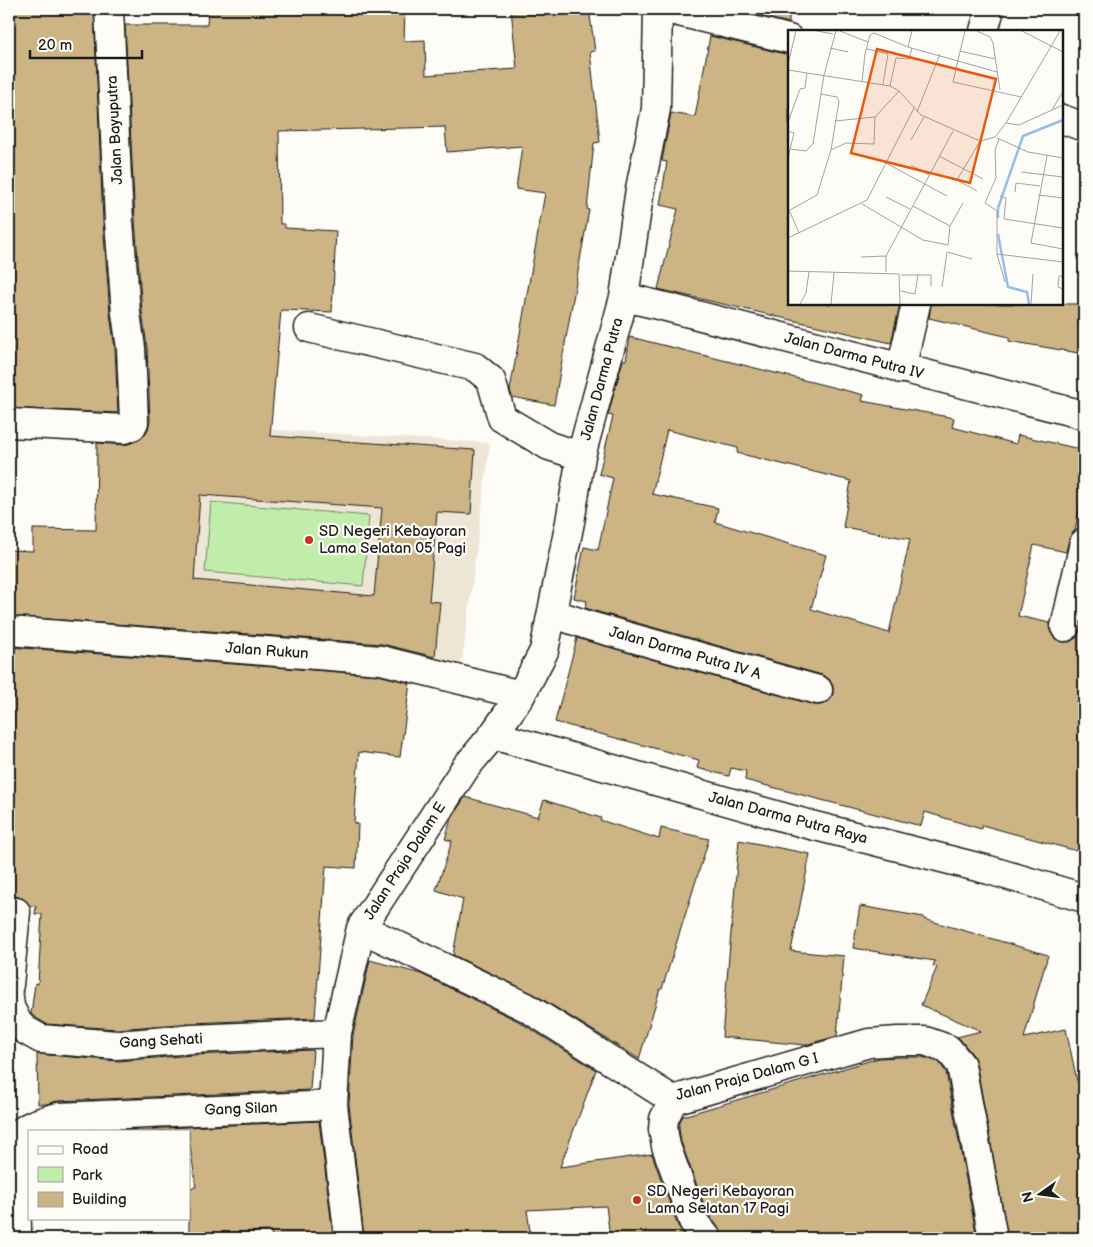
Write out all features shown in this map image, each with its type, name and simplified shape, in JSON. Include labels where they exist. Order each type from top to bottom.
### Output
[{"type":"street","name":"Jalan Bayuputra","points":[[9,423],[125,429],[132,426],[134,422],[131,348],[126,313],[119,221],[109,9]]},
{"type":"street","name":"Jalan Darma Putra","points":[[493,735],[521,695],[544,650],[570,522],[581,456],[624,297],[640,189],[656,109],[658,9]]},
{"type":"street","points":[[666,9],[788,39]]},
{"type":"street","points":[[984,30],[990,9]]},
{"type":"street","points":[[1063,119],[1084,128]]},
{"type":"street","name":"Jalan Darma Putra IV","points":[[624,297],[1084,415]]},
{"type":"street","points":[[901,368],[916,305]]},
{"type":"street","points":[[309,328],[475,367],[491,380],[502,418],[550,446],[581,456]]},
{"type":"street","points":[[1065,627],[1084,542]]},
{"type":"street","name":"Jalan Darma Putra IV A","points":[[552,613],[590,626],[818,690]]},
{"type":"street","name":"Jalan Rukun","points":[[9,632],[381,660],[521,695]]},
{"type":"street","name":"Jalan Darma Putra Raya","points":[[493,735],[789,819],[989,870],[1084,898]]},
{"type":"street","name":"Jalan Praja Dalam E","points":[[349,1238],[333,1105],[337,1033],[361,928],[466,767],[493,735]]},
{"type":"street","points":[[9,912],[16,912],[9,985]]},
{"type":"street","name":"Jalan Praja Dalam G I","points":[[361,928],[526,1007],[673,1100],[869,1043],[925,1041],[948,1049],[961,1065],[993,1238]]},
{"type":"street","name":"Gang Sehati","points":[[9,997],[10,1007],[18,1023],[25,1030],[42,1039],[117,1045],[337,1033]]},
{"type":"street","points":[[673,1100],[664,1119],[663,1129],[666,1146],[693,1221],[707,1238]]},
{"type":"street","name":"Gang Silan","points":[[17,1238],[16,1137],[29,1125],[58,1117],[333,1105]]},
{"type":"shaded area","name":"SD Negeri Kebayoran Lama Selatan 05 Pagi","points":[[143,422],[490,443],[462,663],[139,637]]},
{"type":"green space","points":[[211,502],[369,516],[363,586],[205,572]]},
{"type":"building","points":[[9,9],[94,9],[103,222],[110,314],[115,349],[118,413],[9,408]]},
{"type":"building","points":[[208,9],[405,9],[404,41],[425,40],[426,75],[517,69],[511,9],[589,9],[595,51],[590,52],[600,142],[594,143],[587,209],[589,210],[554,405],[512,397],[510,390],[545,193],[516,189],[522,146],[447,152],[445,127],[279,131],[280,224],[285,224],[285,228],[336,231],[332,312],[281,310],[270,436],[475,450],[471,514],[437,512],[429,601],[440,602],[435,657],[382,644],[9,616],[9,550],[33,551],[33,529],[96,530],[97,443],[124,445],[139,440],[146,434],[150,421],[147,347],[142,311],[135,220],[125,25],[207,25]],"holes":[[[200,495],[382,508],[374,596],[194,580]]]},
{"type":"building","points":[[731,9],[789,9],[789,23]]},
{"type":"building","points":[[710,36],[788,54],[788,305],[900,305],[891,343],[658,289],[678,209],[660,205],[667,162],[662,161],[671,113],[695,117]]},
{"type":"building","points":[[1084,304],[1084,354],[1009,341],[1009,337],[929,318],[931,305]]},
{"type":"building","points":[[630,337],[864,395],[862,401],[954,418],[952,427],[1016,444],[1018,435],[1084,450],[1084,484],[1075,531],[1069,539],[1066,552],[1034,545],[1018,616],[1050,623],[1050,631],[1054,638],[1062,642],[1070,642],[1077,637],[1080,630],[1084,631],[1084,853],[982,825],[981,829],[925,812],[921,826],[745,780],[746,771],[731,768],[729,776],[697,768],[699,760],[555,722],[577,638],[814,705],[821,705],[829,701],[833,694],[833,686],[829,679],[822,675],[585,608],[587,601],[574,598],[584,547],[598,550],[613,478],[599,474],[613,416],[608,415],[623,360],[626,360]],"holes":[[[667,430],[738,448],[737,453],[851,481],[843,527],[910,539],[889,633],[811,609],[826,555],[715,522],[718,508],[652,494]]]},
{"type":"building","points":[[9,647],[378,675],[410,683],[400,757],[359,752],[354,823],[358,824],[356,868],[326,866],[315,1018],[191,1023],[117,1029],[46,1024],[31,1014],[35,983],[38,984],[42,914],[35,914],[36,906],[30,906],[24,899],[9,896]]},
{"type":"building","points":[[465,797],[538,817],[544,800],[659,839],[661,828],[709,839],[639,1059],[534,994],[453,955],[463,899],[436,890],[452,841],[445,839],[451,819]]},
{"type":"building","points":[[739,840],[810,854],[791,951],[844,956],[837,1036],[805,1045],[722,1037]]},
{"type":"building","points":[[860,906],[924,917],[924,919],[1048,955],[1024,1038],[1066,1029],[1077,1081],[1084,1080],[1084,1238],[1008,1238],[976,1062],[973,1055],[957,1037],[981,1031],[921,1005],[937,967],[933,966],[935,961],[853,948]]},
{"type":"building","points":[[370,960],[421,974],[518,1021],[596,1070],[560,1167],[652,1154],[678,1226],[687,1238],[610,1238],[606,1206],[527,1210],[531,1238],[364,1238],[349,1104],[353,1035]]},
{"type":"building","points":[[313,1050],[310,1090],[57,1101],[38,1104],[37,1054],[118,1061],[193,1055]]},
{"type":"building","points":[[922,1057],[939,1062],[946,1072],[977,1238],[722,1238],[719,1228],[707,1213],[681,1142],[679,1123],[683,1116],[879,1058]]},
{"type":"building","points":[[319,1121],[333,1235],[272,1238],[271,1231],[189,1234],[190,1188],[196,1187],[190,1145],[190,1130],[123,1130]]},
{"type":"place","name":"SD Negeri Kebayoran Lama Selatan 05 Pagi","points":[[309,540]]},
{"type":"place","name":"SD Negeri Kebayoran Lama Selatan 17 Pagi","points":[[637,1200]]}]
